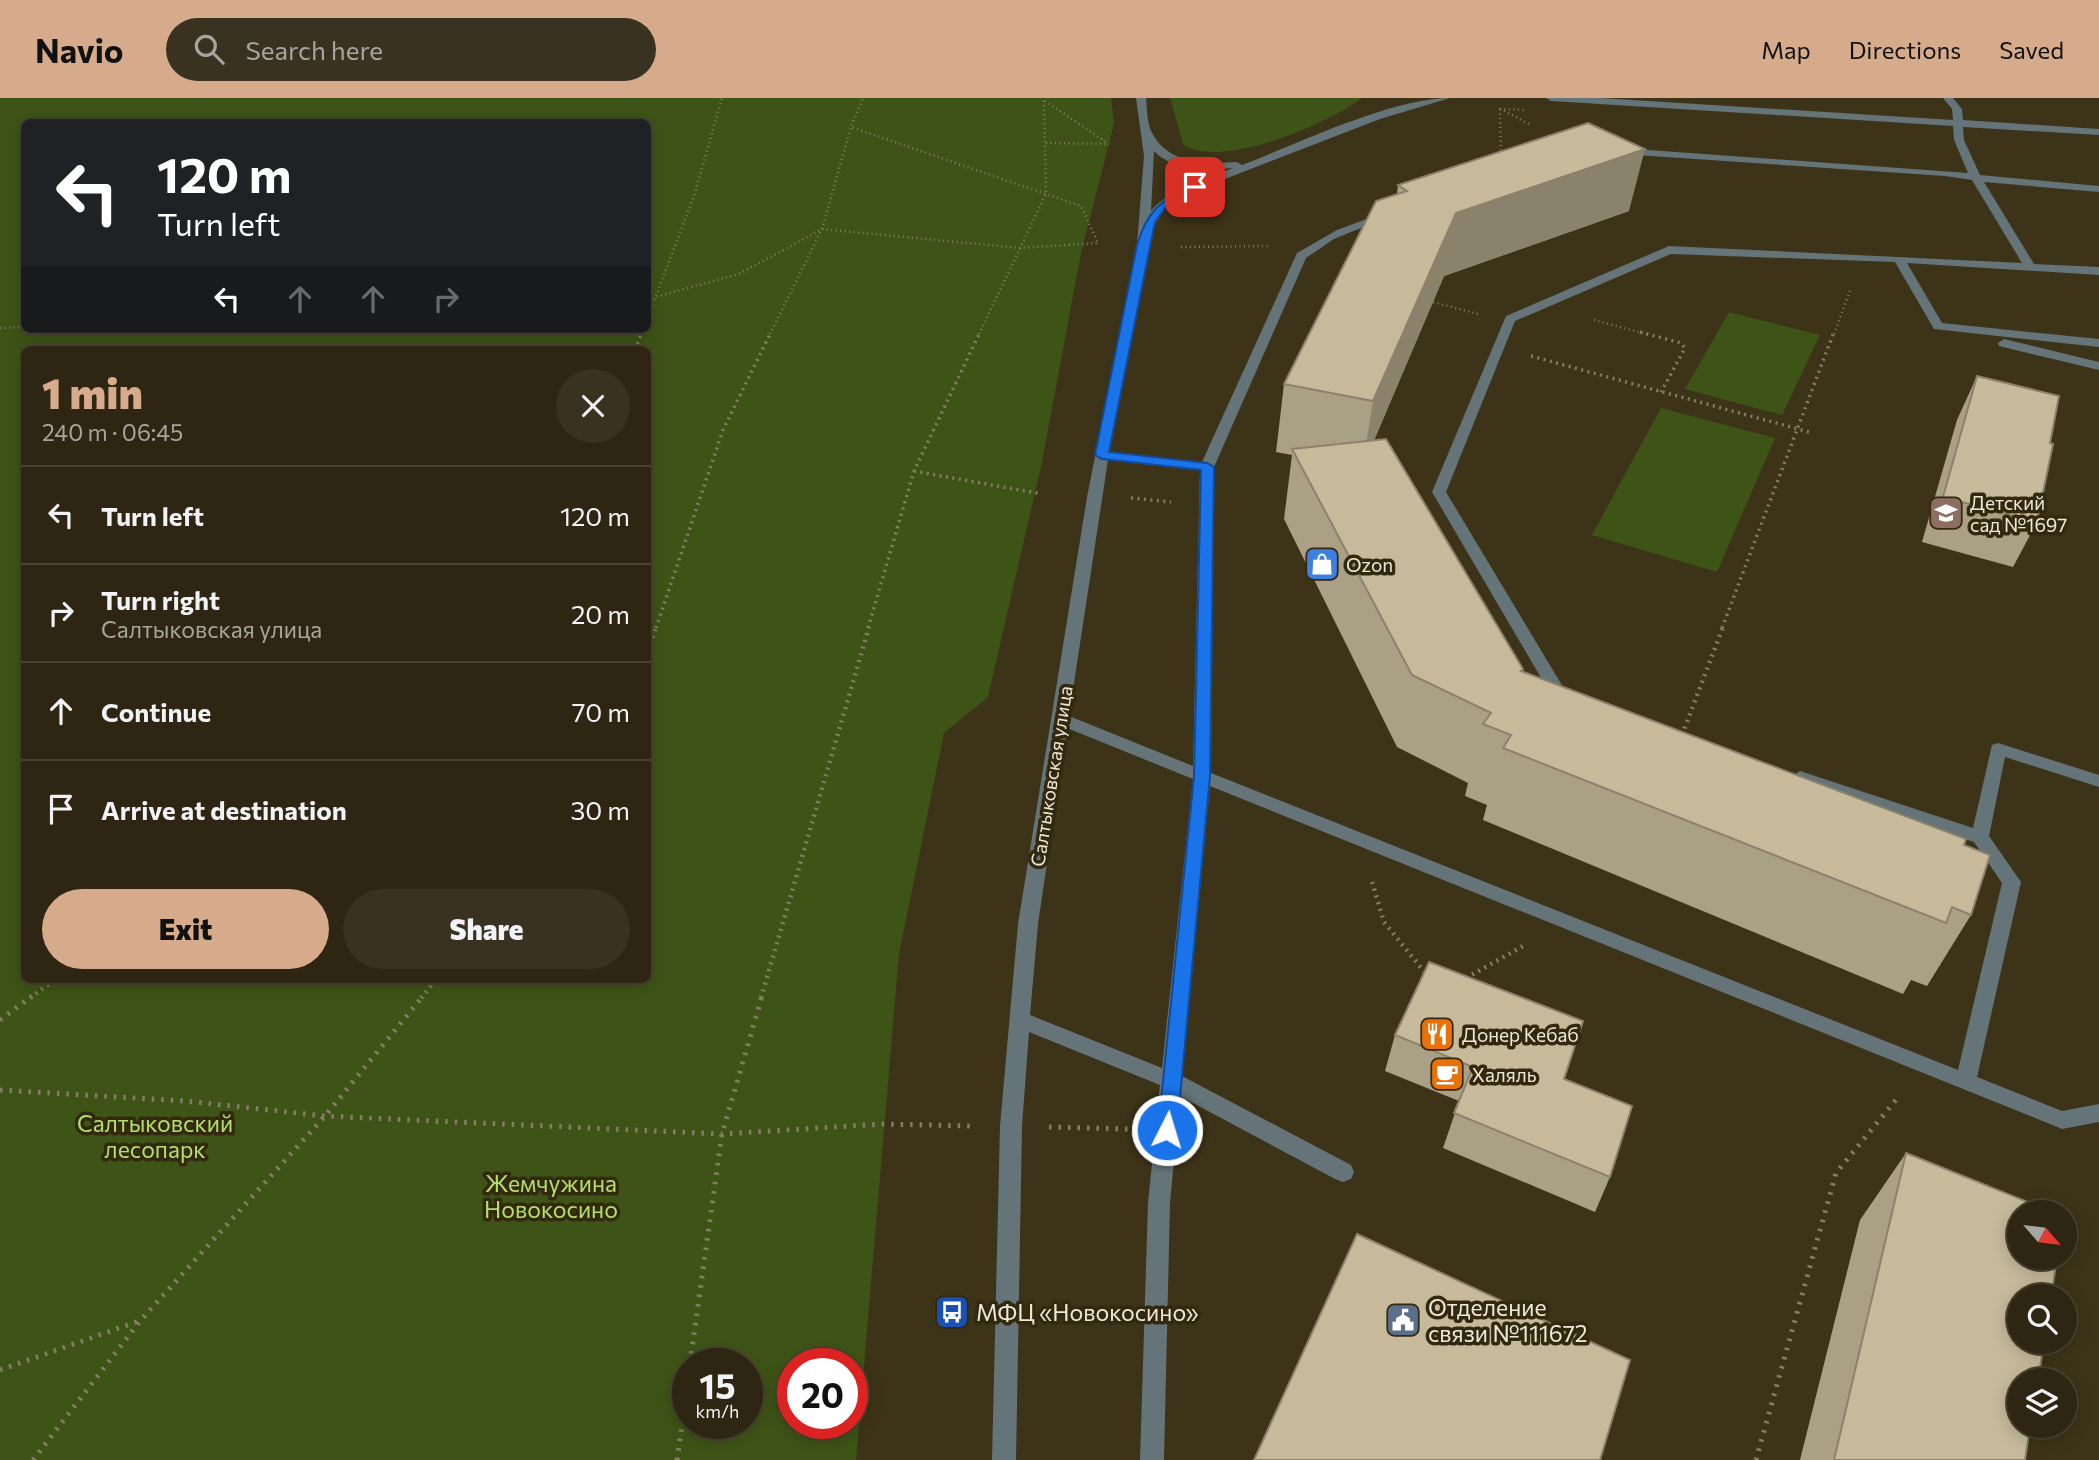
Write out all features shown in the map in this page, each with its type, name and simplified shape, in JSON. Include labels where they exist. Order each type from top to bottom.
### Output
[{"type":"street","name":"Салтыковская улица","points":[[1004,1460],[1010,1126],[1028,923],[1102,455],[1143,245],[1149,156],[1141,98]]},
{"type":"street","points":[[1143,245],[1150,222],[1164,204],[1195,187],[1414,104],[1445,98]]},
{"type":"street","points":[[1551,98],[2099,132]]},
{"type":"street","points":[[1948,98],[1957,109],[1959,140],[1975,177],[2030,266]]},
{"type":"street","points":[[1338,133],[1373,115],[1395,99]]},
{"type":"street","points":[[1145,113],[1155,148],[1177,161],[1228,166],[1268,159]]},
{"type":"street","points":[[1614,151],[1945,173],[2010,183],[2099,189]]},
{"type":"street","points":[[1152,1460],[1159,1203],[1202,776],[1207,467],[1301,256],[1315,244],[1397,211]]},
{"type":"street","points":[[1584,705],[1560,696],[1439,492],[1509,322],[1669,250],[1899,259],[2099,271]]},
{"type":"street","points":[[1899,259],[1938,326],[2099,366]]},
{"type":"street","points":[[1938,326],[2099,343]]},
{"type":"street","points":[[1102,455],[1207,467]]},
{"type":"street","points":[[1060,719],[2062,1120],[2099,1113]]},
{"type":"street","points":[[1980,837],[1998,749],[2099,781]]},
{"type":"street","points":[[1785,772],[1980,837],[2012,882],[1966,1082]]},
{"type":"street","points":[[1020,1020],[1171,1081],[1343,1172]]},
{"type":"path","points":[[651,310],[694,196],[722,98]]},
{"type":"path","points":[[651,642],[723,430],[822,229],[851,127],[863,98]]},
{"type":"path","points":[[692,1348],[722,1134],[914,471],[1046,194],[1045,99]]},
{"type":"path","points":[[1045,99],[1109,144],[1046,143]]},
{"type":"path","points":[[1500,109],[1502,160]]},
{"type":"path","points":[[651,298],[739,274],[822,229],[1020,247],[1098,243],[1081,206],[851,127]]},
{"type":"path","points":[[1181,247],[1315,244]]},
{"type":"path","points":[[1681,737],[1862,258]]},
{"type":"path","points":[[1429,301],[1509,322]]},
{"type":"path","points":[[1542,306],[1681,343],[1685,348],[1661,392]]},
{"type":"path","points":[[0,328],[21,327]]},
{"type":"path","points":[[1497,347],[1809,432]]},
{"type":"path","points":[[914,471],[1042,494]]},
{"type":"path","points":[[1129,498],[1172,502]]},
{"type":"path","points":[[1359,839],[1384,922],[1433,982]]},
{"type":"path","points":[[1464,979],[1566,922]]},
{"type":"path","points":[[0,1020],[50,983]]},
{"type":"path","points":[[33,1460],[140,1321],[325,1116],[434,983]]},
{"type":"path","points":[[1756,1460],[1836,1173],[1924,1066]]},
{"type":"path","points":[[0,1090],[185,1101],[325,1116],[722,1134],[883,1124],[1167,1130]]},
{"type":"path","points":[[0,1370],[140,1321]]},
{"type":"path","points":[[677,1460],[680,1439]]},
{"type":"green space","name":"Жемчужина Новокосино","points":[[0,98],[1111,98],[1114,124],[1081,253],[1042,462],[988,697],[944,733],[899,954],[866,1348],[777,1348],[777,1439],[858,1439],[856,1460],[0,1460]]},
{"type":"green space","points":[[1170,98],[1362,98],[1326,120],[1301,131],[1247,148],[1221,152],[1199,151],[1183,144]]},
{"type":"green space","points":[[1729,312],[1820,335],[1782,415],[1685,389]]},
{"type":"green space","points":[[1661,408],[1775,438],[1717,572],[1592,535]]},
{"type":"building","points":[[1588,123],[1645,149],[1456,213],[1373,401],[1284,384],[1376,201],[1407,191],[1398,185]]},
{"type":"building","points":[[1977,376],[2059,396],[2050,443],[2053,444],[2037,522],[1943,497]]},
{"type":"building","points":[[1386,439],[1523,669],[1521,671],[1966,839],[1964,845],[1990,855],[1971,915],[1952,907],[1946,923],[1503,748],[1511,735],[1483,724],[1491,713],[1412,675],[1292,449]]},
{"type":"building","points":[[1429,962],[1583,1021],[1564,1079],[1632,1106],[1610,1177],[1454,1113],[1473,1067],[1395,1035]]},
{"type":"building","points":[[1906,1153],[2023,1200],[2007,1200],[2007,1270],[2055,1270],[2053,1284],[2007,1284],[2007,1354],[2042,1354],[2040,1368],[2007,1368],[2007,1438],[2028,1438],[2025,1460],[1834,1460]]},
{"type":"building","name":"Отделение связи №111672","points":[[1357,1234],[1630,1360],[1600,1460],[1254,1460]]},
{"type":"place","name":"Детский сад №1697","points":[[1946,513]]},
{"type":"place","name":"Ozon","points":[[1322,564]]},
{"type":"place","name":"Донер Кебаб","points":[[1437,1034]]},
{"type":"place","name":"Халяль","points":[[1447,1074]]},
{"type":"place","name":"МФЦ «Новокосино»","points":[[952,1312]]},
{"type":"place","name":"Отделение связи №111672","points":[[1403,1320]]},
{"type":"route","points":[[1167,1130],[1202,776],[1207,467],[1102,455],[1143,245],[1150,222],[1164,204],[1195,187]]},
{"type":"park label","name":"Салтыковский лесопарк","points":[[155,1136]]}]
